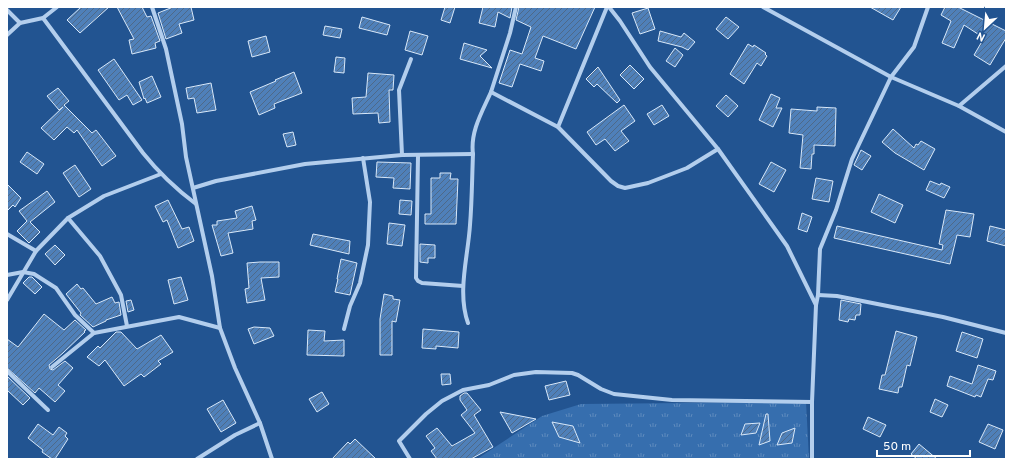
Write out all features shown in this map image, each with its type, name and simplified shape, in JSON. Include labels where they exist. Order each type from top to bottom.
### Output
[{"type":"street","points":[[7,35],[20,23],[43,18],[57,7]]},
{"type":"street","points":[[152,7],[166,49],[182,124],[186,157],[212,276],[220,328],[235,368],[260,423],[272,459]]},
{"type":"street","points":[[468,323],[464,305],[463,286],[470,224],[473,154],[472,140],[478,120],[491,92],[510,33],[516,7]]},
{"type":"street","points":[[558,126],[608,7],[620,20],[650,67],[718,149],[787,246],[816,305]]},
{"type":"street","points":[[763,7],[891,77],[959,106],[1006,132]]},
{"type":"street","points":[[812,459],[812,402],[820,249],[836,210],[852,159],[891,77],[914,47],[928,7]]},
{"type":"street","points":[[7,10],[20,23]]},
{"type":"street","points":[[43,18],[160,174],[196,204]]},
{"type":"street","points":[[402,155],[399,90],[411,58]]},
{"type":"street","points":[[959,106],[1006,66]]},
{"type":"street","points":[[491,92],[558,126],[611,181],[618,186],[625,188],[648,183],[687,168],[718,149]]},
{"type":"street","points":[[192,188],[216,181],[305,164],[402,155],[418,156],[473,154]]},
{"type":"street","points":[[418,156],[416,278],[418,282],[422,283],[463,286]]},
{"type":"street","points":[[344,329],[350,306],[360,283],[368,245],[370,202],[363,158]]},
{"type":"street","points":[[7,300],[36,251],[68,218],[104,196],[160,174]]},
{"type":"street","points":[[68,218],[100,256],[120,295],[127,326]]},
{"type":"street","points":[[7,234],[36,251]]},
{"type":"street","points":[[7,275],[24,272],[34,274],[56,288],[75,315],[94,333]]},
{"type":"street","points":[[818,295],[837,296],[942,317],[1006,333]]},
{"type":"street","points":[[52,367],[94,333],[179,317],[220,328]]},
{"type":"street","points":[[7,371],[48,410]]},
{"type":"street","points":[[410,459],[399,441],[426,414],[442,401],[463,390],[489,385],[514,375],[536,372],[572,373],[607,392],[672,400],[812,402]]},
{"type":"street","points":[[197,459],[235,435],[260,423]]},
{"type":"green space","points":[[806,402],[809,459],[477,459],[542,416],[581,404]]},
{"type":"building","points":[[81,7],[109,7],[80,33],[67,20]]},
{"type":"building","points":[[117,7],[142,7],[147,17],[151,16],[160,41],[155,43],[156,48],[132,54],[129,40],[134,39]]},
{"type":"building","points":[[173,7],[191,7],[194,20],[179,24],[182,33],[166,39],[158,13]]},
{"type":"building","points":[[445,7],[455,7],[450,23],[441,20]]},
{"type":"building","points":[[483,7],[512,7],[510,18],[498,12],[495,27],[479,23]]},
{"type":"building","points":[[519,7],[595,7],[576,49],[543,36],[535,58],[544,61],[541,71],[520,64],[512,87],[499,83],[510,50],[522,54],[531,27],[516,20]]},
{"type":"building","points":[[870,7],[901,7],[893,20]]},
{"type":"building","points":[[945,7],[958,7],[1006,31],[1006,38],[990,65],[974,55],[984,38],[964,25],[954,48],[942,43],[951,21],[941,15]]},
{"type":"building","points":[[648,8],[655,29],[640,34],[632,13]]},
{"type":"building","points":[[362,17],[390,25],[387,35],[359,28]]},
{"type":"building","points":[[726,17],[739,27],[728,39],[716,29]]},
{"type":"building","points":[[325,26],[342,29],[340,38],[323,35]]},
{"type":"building","points":[[410,31],[428,36],[422,55],[405,50]]},
{"type":"building","points":[[660,31],[681,37],[684,33],[695,42],[688,50],[658,41]]},
{"type":"building","points":[[266,36],[270,52],[252,57],[248,41]]},
{"type":"building","points":[[464,43],[487,50],[480,56],[492,68],[460,59]]},
{"type":"building","points":[[748,44],[753,47],[754,45],[766,53],[765,54],[767,56],[761,66],[757,63],[744,84],[730,74]]},
{"type":"building","points":[[675,48],[683,55],[675,67],[666,61]]},
{"type":"building","points":[[336,57],[345,58],[344,73],[334,72]]},
{"type":"building","points":[[114,59],[142,100],[133,105],[127,95],[119,100],[98,70]]},
{"type":"building","points":[[630,65],[644,79],[634,89],[620,75]]},
{"type":"building","points":[[598,67],[620,100],[617,103],[597,84],[594,87],[586,79]]},
{"type":"building","points":[[294,72],[302,93],[274,104],[275,108],[259,115],[250,92]]},
{"type":"building","points":[[368,73],[394,75],[393,90],[389,90],[390,122],[379,123],[378,113],[353,114],[352,98],[366,97]]},
{"type":"building","points":[[152,76],[161,97],[147,103],[145,98],[144,99],[139,82]]},
{"type":"building","points":[[211,83],[216,110],[197,113],[194,98],[188,99],[186,88]]},
{"type":"building","points":[[58,88],[69,101],[64,105],[92,133],[96,130],[116,156],[102,166],[77,130],[74,133],[67,127],[54,140],[41,128],[63,107],[59,110],[47,96]]},
{"type":"building","points":[[771,94],[780,98],[776,108],[782,108],[773,127],[759,120]]},
{"type":"building","points":[[726,95],[738,106],[728,117],[716,106]]},
{"type":"building","points":[[624,105],[635,121],[621,131],[629,141],[615,151],[605,139],[596,145],[587,132]]},
{"type":"building","points":[[662,105],[669,116],[654,125],[647,114]]},
{"type":"building","points":[[817,107],[836,108],[835,146],[814,145],[811,169],[800,168],[803,135],[789,133],[791,109],[817,111]]},
{"type":"building","points":[[893,129],[914,148],[916,144],[918,145],[921,141],[935,149],[924,170],[895,153],[882,142]]},
{"type":"building","points":[[293,132],[296,145],[287,147],[283,134]]},
{"type":"building","points":[[861,150],[871,156],[862,170],[854,165]]},
{"type":"building","points":[[27,152],[44,164],[37,174],[20,162]]},
{"type":"building","points":[[377,162],[411,163],[410,189],[393,188],[394,178],[376,177]]},
{"type":"building","points":[[771,162],[786,170],[774,192],[759,184]]},
{"type":"building","points":[[75,165],[91,189],[79,197],[63,173]]},
{"type":"building","points":[[440,173],[451,173],[450,179],[458,179],[456,224],[425,224],[425,214],[431,214],[431,178],[440,178]]},
{"type":"building","points":[[816,178],[833,181],[829,202],[812,199]]},
{"type":"building","points":[[930,181],[940,185],[941,183],[950,187],[944,198],[926,190]]},
{"type":"building","points":[[7,184],[21,198],[15,207],[13,205],[7,211]]},
{"type":"building","points":[[47,191],[55,202],[30,222],[40,232],[29,243],[17,231],[27,221],[19,211]]},
{"type":"building","points":[[879,194],[903,205],[895,223],[871,212]]},
{"type":"building","points":[[168,200],[182,229],[189,227],[194,241],[178,248],[167,220],[163,222],[155,206]]},
{"type":"building","points":[[400,200],[412,201],[411,215],[399,214]]},
{"type":"building","points":[[252,206],[256,220],[252,221],[253,229],[228,233],[233,253],[221,256],[212,225],[217,225],[217,221],[237,218],[235,211]]},
{"type":"building","points":[[946,210],[974,214],[970,237],[957,235],[950,264],[834,238],[837,226],[942,250],[943,245],[939,244]]},
{"type":"building","points":[[802,213],[812,217],[807,232],[798,229]]},
{"type":"building","points":[[389,223],[405,225],[402,246],[387,244]]},
{"type":"building","points":[[990,226],[1006,230],[1006,246],[987,241]]},
{"type":"building","points":[[313,234],[350,241],[349,254],[310,245]]},
{"type":"building","points":[[420,244],[435,245],[435,258],[428,258],[428,263],[420,262]]},
{"type":"building","points":[[55,245],[65,255],[55,265],[45,254]]},
{"type":"building","points":[[341,259],[357,263],[350,295],[335,292]]},
{"type":"building","points":[[279,262],[279,277],[261,278],[265,300],[247,303],[245,289],[249,288],[247,263]]},
{"type":"building","points":[[29,277],[32,277],[42,287],[35,294],[23,283]]},
{"type":"building","points":[[181,277],[188,300],[174,304],[168,280]]},
{"type":"building","points":[[77,284],[81,289],[83,288],[96,304],[112,297],[115,303],[119,302],[121,315],[106,320],[93,327],[80,315],[81,313],[66,294]]},
{"type":"building","points":[[384,294],[393,296],[393,299],[400,300],[396,322],[392,321],[392,355],[380,355],[380,319]]},
{"type":"building","points":[[131,300],[134,310],[128,312],[126,301]]},
{"type":"building","points":[[841,300],[861,304],[860,315],[856,315],[855,320],[849,319],[848,322],[839,320]]},
{"type":"building","points":[[44,314],[64,330],[75,320],[86,330],[49,365],[50,369],[53,370],[65,361],[73,368],[58,385],[65,391],[55,402],[39,388],[35,393],[7,368],[7,339],[18,347]]},
{"type":"building","points":[[254,327],[270,328],[274,336],[254,344],[248,329]]},
{"type":"building","points":[[423,329],[459,332],[458,348],[436,346],[436,349],[422,348]]},
{"type":"building","points":[[308,330],[325,331],[324,341],[344,340],[344,356],[307,355]]},
{"type":"building","points":[[896,331],[917,337],[910,366],[907,365],[902,387],[899,387],[898,393],[879,389],[882,375],[885,375]]},
{"type":"building","points":[[116,332],[121,332],[137,349],[161,335],[173,352],[158,361],[161,364],[144,377],[141,374],[124,386],[105,360],[99,366],[87,357],[98,346],[100,348]]},
{"type":"building","points":[[962,332],[983,339],[977,358],[956,351]]},
{"type":"building","points":[[978,365],[996,371],[993,380],[988,379],[981,397],[976,395],[975,397],[947,386],[950,376],[972,384]]},
{"type":"building","points":[[441,374],[450,374],[451,384],[442,385]]},
{"type":"building","points":[[7,376],[30,398],[23,405],[7,390]]},
{"type":"building","points":[[566,381],[570,395],[549,400],[545,386]]},
{"type":"building","points":[[322,392],[329,404],[317,412],[309,399]]},
{"type":"building","points":[[467,393],[481,410],[474,415],[493,447],[471,459],[437,459],[431,451],[435,448],[426,436],[437,428],[452,446],[475,433],[461,415],[467,410],[460,400],[460,396]]},
{"type":"building","points":[[935,399],[948,405],[942,417],[930,412]]},
{"type":"building","points":[[223,400],[236,423],[221,432],[207,409]]},
{"type":"building","points":[[500,412],[536,419],[512,433]]},
{"type":"building","points":[[766,414],[768,414],[770,441],[759,445]]},
{"type":"building","points":[[868,417],[886,425],[880,437],[863,429]]},
{"type":"building","points":[[552,422],[573,426],[580,443],[559,437]]},
{"type":"building","points":[[760,423],[756,433],[741,435],[745,424]]},
{"type":"building","points":[[38,424],[53,435],[59,427],[67,433],[65,436],[68,439],[55,459],[52,459],[42,452],[43,450],[28,438]]},
{"type":"building","points":[[988,424],[1003,430],[995,449],[979,442]]},
{"type":"building","points":[[795,428],[792,443],[777,445],[782,433]]},
{"type":"building","points":[[355,439],[376,459],[332,459],[348,442],[350,444]]},
{"type":"building","points":[[919,444],[937,459],[917,459],[911,454]]}]
